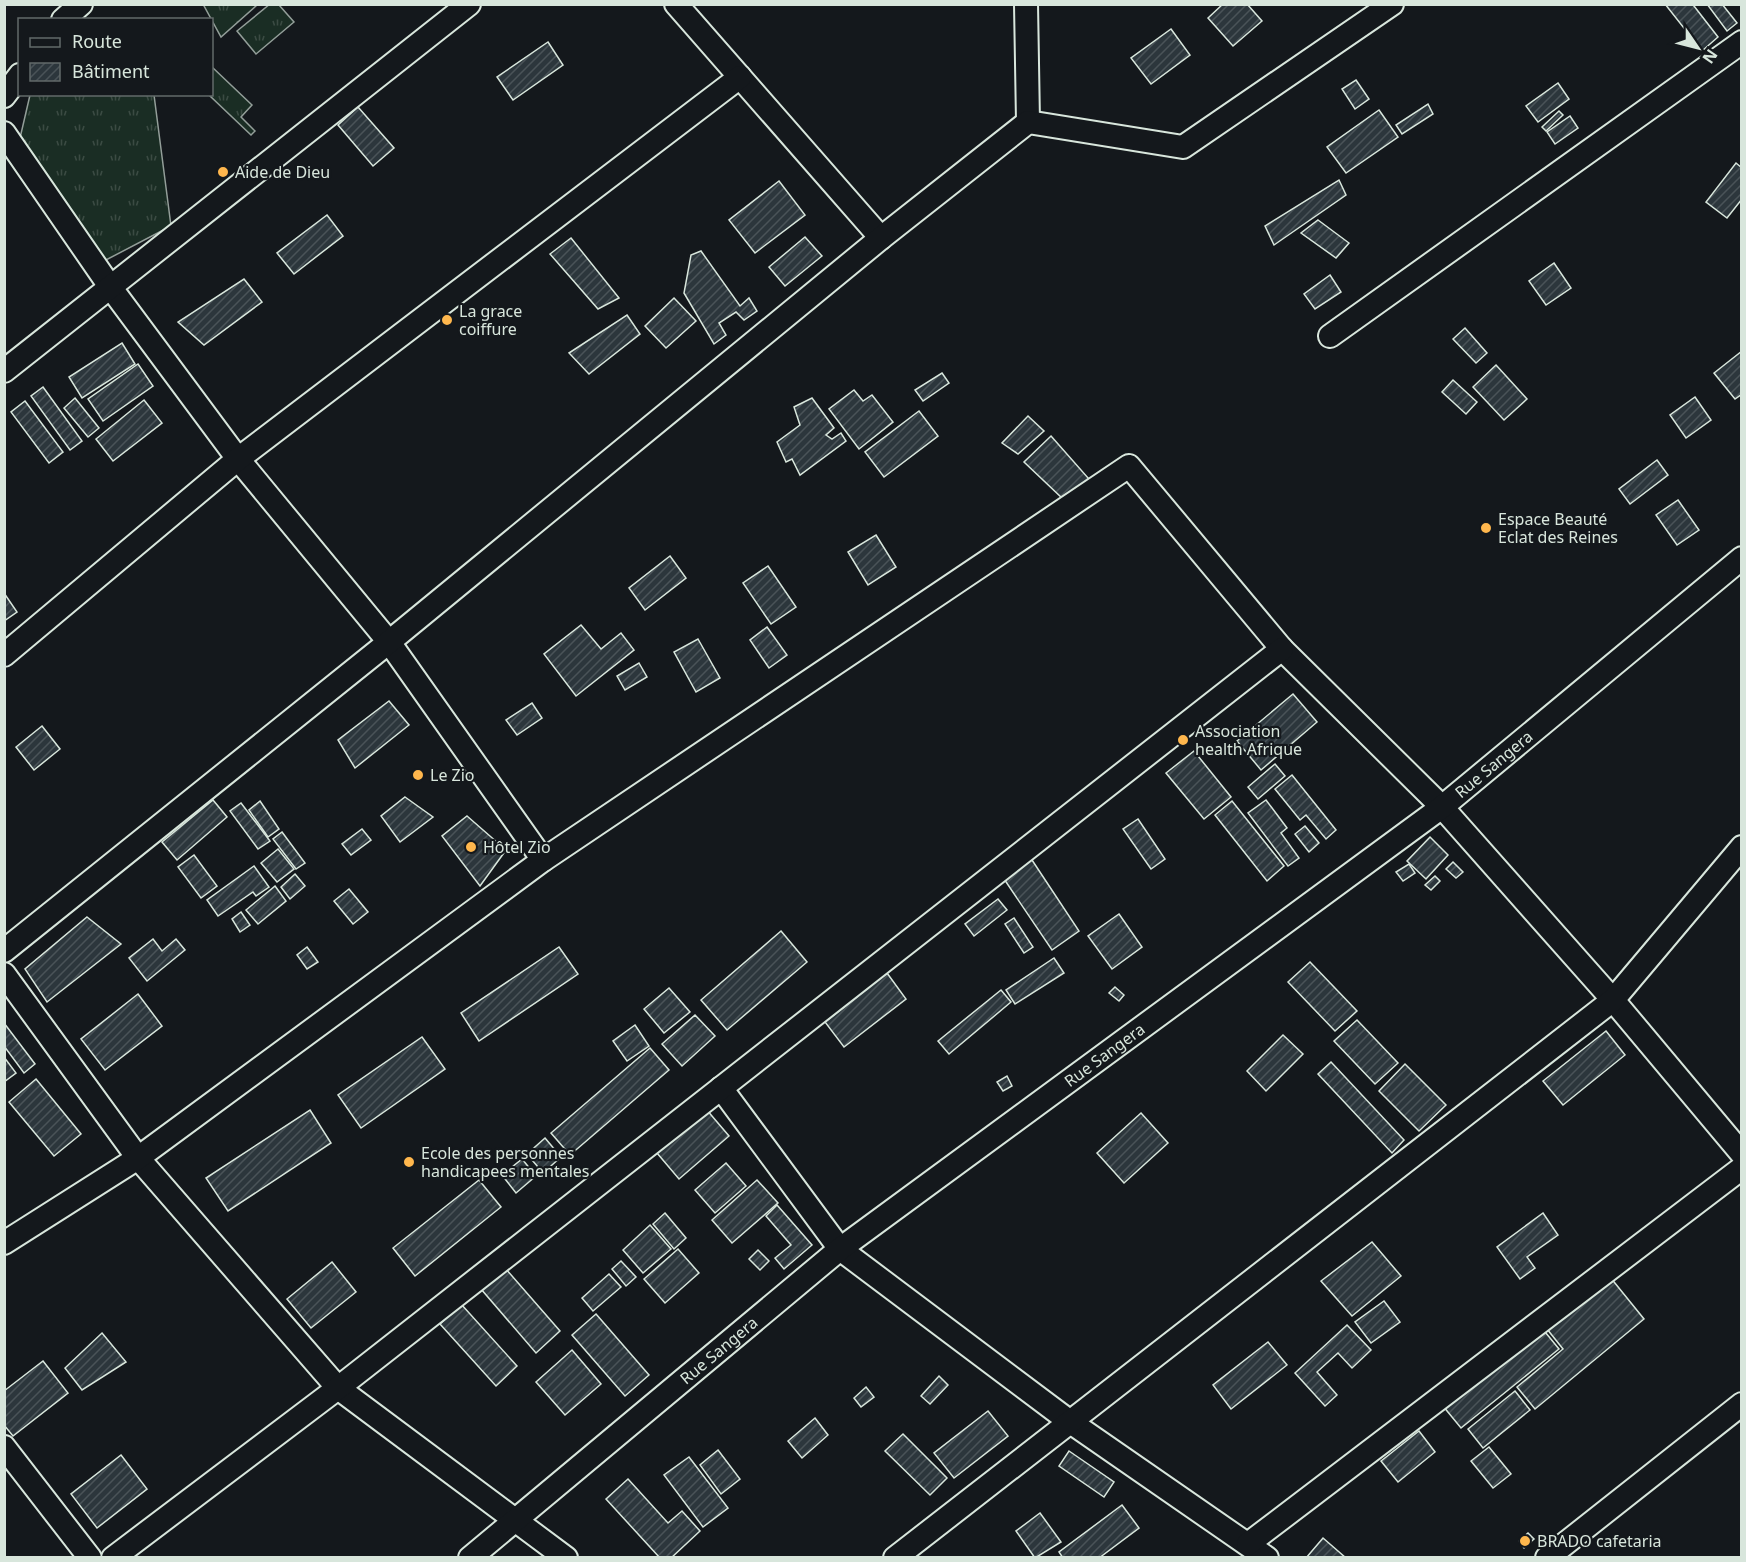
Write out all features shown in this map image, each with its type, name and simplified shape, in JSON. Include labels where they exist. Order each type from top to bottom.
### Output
[{"type":"street","points":[[65,18],[81,4]]},
{"type":"street","points":[[4,371],[469,4]]},
{"type":"street","points":[[676,4],[881,238]]},
{"type":"street","points":[[1026,4],[1029,122]]},
{"type":"street","points":[[4,951],[389,642],[881,238],[1029,122],[1183,147],[1392,4]]},
{"type":"street","points":[[1330,336],[1742,42]]},
{"type":"street","points":[[4,655],[238,459],[740,77]]},
{"type":"street","points":[[4,96],[18,78]]},
{"type":"street","points":[[4,133],[111,288],[238,459],[389,642],[543,860]]},
{"type":"street","points":[[4,1243],[138,1158],[543,860],[1129,466],[1282,649],[1442,807],[1613,1000],[1742,1154]]},
{"type":"street","name":"Rue Sangera","points":[[470,1557],[840,1249],[1442,807],[1742,558]]},
{"type":"street","points":[[113,1557],[338,1388],[1282,649]]},
{"type":"street","points":[[895,1557],[1613,1000],[1742,847]]},
{"type":"street","points":[[4,974],[138,1158],[338,1388],[566,1557]]},
{"type":"street","points":[[721,1088],[840,1249],[1069,1421],[1267,1557]]},
{"type":"street","points":[[1248,1544],[1742,1168]]},
{"type":"street","points":[[1547,1557],[1742,1404]]},
{"type":"street","points":[[4,1447],[90,1557]]},
{"type":"green space","points":[[203,4],[257,5],[221,37],[213,18],[211,18]]},
{"type":"green space","points":[[270,4],[279,5],[294,22],[256,54],[237,31]]},
{"type":"green space","points":[[213,68],[252,105],[241,117],[255,131],[251,135],[210,96],[213,96]]},
{"type":"green space","points":[[30,96],[154,96],[171,226],[104,261],[20,138]]},
{"type":"building","points":[[1223,4],[1247,4],[1262,21],[1233,46],[1208,18]]},
{"type":"building","points":[[1665,4],[1696,4],[1694,6],[1718,37],[1702,51]]},
{"type":"building","points":[[1707,4],[1722,4],[1737,23],[1727,31]]},
{"type":"building","points":[[1171,29],[1190,55],[1151,84],[1131,58]]},
{"type":"building","points":[[548,42],[563,65],[513,100],[497,77]]},
{"type":"building","points":[[1356,80],[1369,99],[1355,109],[1342,89]]},
{"type":"building","points":[[1558,83],[1569,99],[1538,122],[1526,106]]},
{"type":"building","points":[[1428,104],[1433,114],[1402,134],[1396,125]]},
{"type":"building","points":[[358,107],[394,148],[373,166],[338,125]]},
{"type":"building","points":[[1379,110],[1398,137],[1346,173],[1327,147]]},
{"type":"building","points":[[1559,111],[1563,115],[1546,131],[1542,127]]},
{"type":"building","points":[[1570,116],[1578,128],[1555,144],[1547,132]]},
{"type":"building","points":[[1736,163],[1742,168],[1742,199],[1727,218],[1706,202]]},
{"type":"building","points":[[1339,180],[1346,195],[1274,245],[1265,226]]},
{"type":"building","points":[[779,181],[805,215],[755,253],[729,220]]},
{"type":"building","points":[[327,215],[343,236],[294,274],[277,253]]},
{"type":"building","points":[[1318,220],[1349,243],[1336,258],[1301,233]]},
{"type":"building","points":[[805,237],[822,256],[785,286],[769,267]]},
{"type":"building","points":[[571,238],[619,298],[598,309],[550,254]]},
{"type":"building","points":[[701,251],[740,306],[749,298],[757,311],[744,320],[736,312],[719,323],[726,335],[714,344],[684,293],[691,255]]},
{"type":"building","points":[[1554,263],[1571,288],[1546,305],[1529,281]]},
{"type":"building","points":[[1330,275],[1341,292],[1315,309],[1304,294]]},
{"type":"building","points":[[244,279],[262,302],[204,345],[178,322]]},
{"type":"building","points":[[674,298],[696,321],[666,348],[645,326]]},
{"type":"building","points":[[627,315],[640,334],[589,374],[569,353]]},
{"type":"building","points":[[1465,328],[1487,353],[1476,363],[1453,339]]},
{"type":"building","points":[[122,343],[135,364],[82,398],[69,377]]},
{"type":"building","points":[[1742,351],[1742,394],[1735,399],[1714,373]]},
{"type":"building","points":[[138,364],[153,386],[103,421],[88,399]]},
{"type":"building","points":[[1496,365],[1527,399],[1504,420],[1473,387]]},
{"type":"building","points":[[942,373],[949,383],[923,401],[915,390]]},
{"type":"building","points":[[1453,380],[1477,402],[1466,414],[1442,392]]},
{"type":"building","points":[[43,387],[82,441],[70,450],[31,396]]},
{"type":"building","points":[[854,390],[863,401],[872,395],[893,422],[859,449],[829,409]]},
{"type":"building","points":[[1695,397],[1711,420],[1686,438],[1670,415]]},
{"type":"building","points":[[75,398],[99,428],[88,437],[64,408]]},
{"type":"building","points":[[812,398],[834,428],[826,435],[832,439],[841,433],[846,441],[800,475],[792,459],[786,462],[777,442],[800,425],[794,407]]},
{"type":"building","points":[[144,400],[162,423],[113,461],[96,439]]},
{"type":"building","points":[[25,401],[63,452],[49,463],[11,412]]},
{"type":"building","points":[[919,411],[938,436],[884,477],[865,452]]},
{"type":"building","points":[[1028,416],[1044,431],[1018,454],[1002,443]]},
{"type":"building","points":[[1051,436],[1089,479],[1062,498],[1024,462]]},
{"type":"building","points":[[1657,460],[1668,475],[1630,504],[1619,489]]},
{"type":"building","points":[[1678,500],[1699,530],[1677,545],[1656,515]]},
{"type":"building","points":[[876,535],[896,567],[868,585],[848,552]]},
{"type":"building","points":[[670,556],[686,578],[645,610],[629,588]]},
{"type":"building","points":[[768,566],[796,607],[771,624],[743,583]]},
{"type":"building","points":[[4,593],[17,612],[4,621]]},
{"type":"building","points":[[581,625],[601,649],[621,633],[634,650],[576,696],[544,654]]},
{"type":"building","points":[[767,627],[787,655],[769,668],[750,640]]},
{"type":"building","points":[[698,639],[720,678],[696,692],[674,652]]},
{"type":"building","points":[[639,663],[647,677],[625,690],[617,676]]},
{"type":"building","points":[[1293,694],[1317,722],[1261,770],[1237,741]]},
{"type":"building","points":[[389,701],[409,725],[355,768],[338,740]]},
{"type":"building","points":[[532,703],[542,718],[517,735],[506,720]]},
{"type":"building","points":[[42,726],[60,749],[34,770],[16,747]]},
{"type":"building","points":[[1194,751],[1231,797],[1204,819],[1166,773]]},
{"type":"building","points":[[1275,764],[1285,776],[1258,799],[1248,787]]},
{"type":"building","points":[[1292,775],[1336,830],[1326,839],[1306,815],[1300,820],[1275,789]]},
{"type":"building","points":[[405,797],[433,817],[400,842],[381,816]]},
{"type":"building","points":[[213,800],[227,817],[177,860],[162,842]]},
{"type":"building","points":[[1266,800],[1287,828],[1281,833],[1299,858],[1288,866],[1248,813]]},
{"type":"building","points":[[260,801],[279,829],[268,837],[249,810]]},
{"type":"building","points":[[1232,801],[1284,866],[1267,881],[1215,815]]},
{"type":"building","points":[[241,803],[270,841],[258,849],[230,811]]},
{"type":"building","points":[[467,816],[506,850],[480,886],[442,836]]},
{"type":"building","points":[[1138,819],[1165,859],[1151,869],[1123,829]]},
{"type":"building","points":[[1305,826],[1319,843],[1309,852],[1295,834]]},
{"type":"building","points":[[362,829],[371,840],[351,855],[342,844]]},
{"type":"building","points":[[282,832],[305,863],[296,869],[273,839]]},
{"type":"building","points":[[1430,837],[1448,855],[1426,879],[1407,861]]},
{"type":"building","points":[[278,849],[294,869],[277,882],[261,863]]},
{"type":"building","points":[[194,855],[217,886],[201,898],[178,867]]},
{"type":"building","points":[[1030,857],[1079,931],[1052,950],[1002,876]]},
{"type":"building","points":[[1453,862],[1463,872],[1456,878],[1446,869]]},
{"type":"building","points":[[1409,864],[1415,873],[1403,881],[1396,872]]},
{"type":"building","points":[[254,866],[269,887],[256,896],[253,892],[218,916],[207,900]]},
{"type":"building","points":[[295,874],[305,886],[290,899],[281,887]]},
{"type":"building","points":[[1435,876],[1440,881],[1431,890],[1425,885]]},
{"type":"building","points":[[275,886],[286,901],[258,924],[246,910]]},
{"type":"building","points":[[349,889],[368,912],[353,924],[334,901]]},
{"type":"building","points":[[998,899],[1007,910],[974,936],[965,924]]},
{"type":"building","points":[[241,912],[250,925],[240,932],[232,919]]},
{"type":"building","points":[[1119,914],[1142,947],[1112,969],[1088,936]]},
{"type":"building","points":[[87,917],[121,944],[47,1002],[25,969]]},
{"type":"building","points":[[1014,918],[1033,947],[1024,953],[1005,924]]},
{"type":"building","points":[[781,931],[807,962],[727,1030],[701,1000]]},
{"type":"building","points":[[153,939],[162,951],[176,939],[185,950],[147,981],[129,958]]},
{"type":"building","points":[[307,947],[318,962],[307,969],[297,955]]},
{"type":"building","points":[[559,947],[578,974],[479,1041],[461,1013]]},
{"type":"building","points":[[1054,958],[1064,973],[1015,1004],[1006,990]]},
{"type":"building","points":[[1310,962],[1357,1011],[1335,1031],[1288,982]]},
{"type":"building","points":[[887,973],[906,999],[844,1047],[825,1022]]},
{"type":"building","points":[[1115,987],[1124,995],[1119,1001],[1109,993]]},
{"type":"building","points":[[669,988],[690,1012],[664,1033],[644,1009]]},
{"type":"building","points":[[1001,990],[1011,1002],[949,1054],[938,1041]]},
{"type":"building","points":[[138,994],[162,1026],[105,1070],[81,1039]]},
{"type":"building","points":[[695,1015],[715,1036],[682,1066],[662,1044]]},
{"type":"building","points":[[1357,1020],[1398,1063],[1375,1084],[1334,1041]]},
{"type":"building","points":[[4,1023],[35,1064],[24,1073],[4,1046]]},
{"type":"building","points":[[635,1025],[649,1046],[627,1061],[613,1041]]},
{"type":"building","points":[[1606,1031],[1625,1055],[1563,1105],[1543,1081]]},
{"type":"building","points":[[1283,1035],[1303,1054],[1266,1091],[1247,1071]]},
{"type":"building","points":[[422,1037],[445,1069],[361,1128],[338,1095]]},
{"type":"building","points":[[650,1048],[669,1070],[570,1155],[551,1133]]},
{"type":"building","points":[[4,1057],[16,1073],[4,1082]]},
{"type":"building","points":[[1331,1062],[1404,1140],[1392,1153],[1318,1074]]},
{"type":"building","points":[[1405,1064],[1446,1105],[1419,1131],[1379,1091]]},
{"type":"building","points":[[1007,1076],[1012,1086],[1003,1091],[997,1082]]},
{"type":"building","points":[[36,1079],[81,1134],[54,1156],[9,1102]]},
{"type":"building","points":[[706,1109],[729,1136],[679,1179],[657,1153]]},
{"type":"building","points":[[310,1110],[331,1143],[228,1211],[206,1178]]},
{"type":"building","points":[[1141,1113],[1168,1143],[1124,1183],[1097,1153]]},
{"type":"building","points":[[545,1138],[561,1157],[543,1173],[527,1154]]},
{"type":"building","points":[[522,1159],[536,1176],[516,1193],[502,1175]]},
{"type":"building","points":[[726,1163],[746,1186],[715,1213],[695,1190]]},
{"type":"building","points":[[479,1180],[501,1207],[415,1276],[393,1248]]},
{"type":"building","points":[[757,1180],[778,1203],[732,1243],[712,1220]]},
{"type":"building","points":[[777,1205],[812,1245],[784,1269],[775,1258],[791,1245],[766,1216]]},
{"type":"building","points":[[665,1213],[686,1238],[674,1249],[653,1224]]},
{"type":"building","points":[[1543,1213],[1558,1235],[1527,1257],[1535,1268],[1520,1279],[1497,1247]]},
{"type":"building","points":[[650,1225],[671,1249],[643,1273],[623,1250]]},
{"type":"building","points":[[1372,1242],[1401,1276],[1352,1316],[1321,1281]]},
{"type":"building","points":[[678,1249],[699,1273],[665,1303],[644,1279]]},
{"type":"building","points":[[758,1250],[769,1261],[760,1270],[749,1259]]},
{"type":"building","points":[[621,1261],[636,1277],[626,1286],[612,1269]]},
{"type":"building","points":[[332,1262],[356,1292],[311,1328],[287,1299]]},
{"type":"building","points":[[505,1268],[560,1331],[536,1353],[481,1289]]},
{"type":"building","points":[[1606,1272],[1644,1319],[1535,1409],[1517,1387],[1563,1349],[1543,1324]]},
{"type":"building","points":[[609,1274],[621,1287],[593,1311],[582,1298]]},
{"type":"building","points":[[1384,1301],[1400,1322],[1371,1343],[1355,1322]]},
{"type":"building","points":[[461,1304],[517,1366],[496,1386],[440,1324]]},
{"type":"building","points":[[596,1314],[649,1375],[625,1396],[572,1335]]},
{"type":"building","points":[[1347,1325],[1371,1350],[1352,1368],[1338,1353],[1317,1372],[1337,1395],[1325,1406],[1295,1373]]},
{"type":"building","points":[[1541,1327],[1559,1349],[1461,1428],[1443,1406]]},
{"type":"building","points":[[102,1333],[126,1362],[82,1390],[65,1368]]},
{"type":"building","points":[[1268,1342],[1287,1365],[1231,1409],[1213,1385]]},
{"type":"building","points":[[572,1350],[601,1384],[565,1415],[536,1382]]},
{"type":"building","points":[[43,1361],[68,1393],[13,1436],[4,1425],[4,1391]]},
{"type":"building","points":[[939,1376],[948,1385],[930,1404],[921,1396]]},
{"type":"building","points":[[866,1387],[874,1397],[861,1407],[854,1398]]},
{"type":"building","points":[[1515,1391],[1530,1410],[1483,1448],[1468,1429]]},
{"type":"building","points":[[988,1411],[1008,1436],[954,1478],[934,1453]]},
{"type":"building","points":[[815,1418],[828,1435],[802,1458],[788,1441]]},
{"type":"building","points":[[1419,1431],[1435,1452],[1398,1482],[1381,1461]]},
{"type":"building","points":[[903,1434],[947,1478],[930,1495],[885,1451]]},
{"type":"building","points":[[1489,1447],[1511,1474],[1493,1488],[1471,1461]]},
{"type":"building","points":[[718,1450],[740,1479],[721,1494],[700,1465]]},
{"type":"building","points":[[1069,1451],[1114,1482],[1104,1497],[1059,1466]]},
{"type":"building","points":[[121,1455],[147,1489],[97,1528],[71,1494]]},
{"type":"building","points":[[689,1457],[728,1508],[703,1527],[664,1475]]},
{"type":"building","points":[[628,1479],[668,1523],[682,1511],[700,1531],[671,1558],[660,1558],[606,1499]]},
{"type":"building","points":[[1122,1505],[1139,1528],[1099,1558],[1063,1558],[1059,1552]]},
{"type":"building","points":[[1040,1513],[1061,1542],[1035,1558],[1016,1531]]},
{"type":"building","points":[[1528,1533],[1534,1539],[1524,1548],[1519,1541]]},
{"type":"building","points":[[1323,1538],[1346,1558],[1306,1558]]},
{"type":"place","name":"Aide de Dieu","points":[[223,172]]},
{"type":"place","name":"La grace coiffure","points":[[447,320]]},
{"type":"place","name":"Espace Beauté Eclat des Reines","points":[[1486,528]]},
{"type":"place","name":"Association health Afrique","points":[[1183,740]]},
{"type":"place","name":"Le Zio","points":[[418,775]]},
{"type":"place","name":"Hôtel Zio","points":[[471,847]]},
{"type":"place","name":"Ecole des personnes handicapees mentales","points":[[409,1162]]},
{"type":"place","name":"BRADO cafetaria","points":[[1525,1541]]}]
